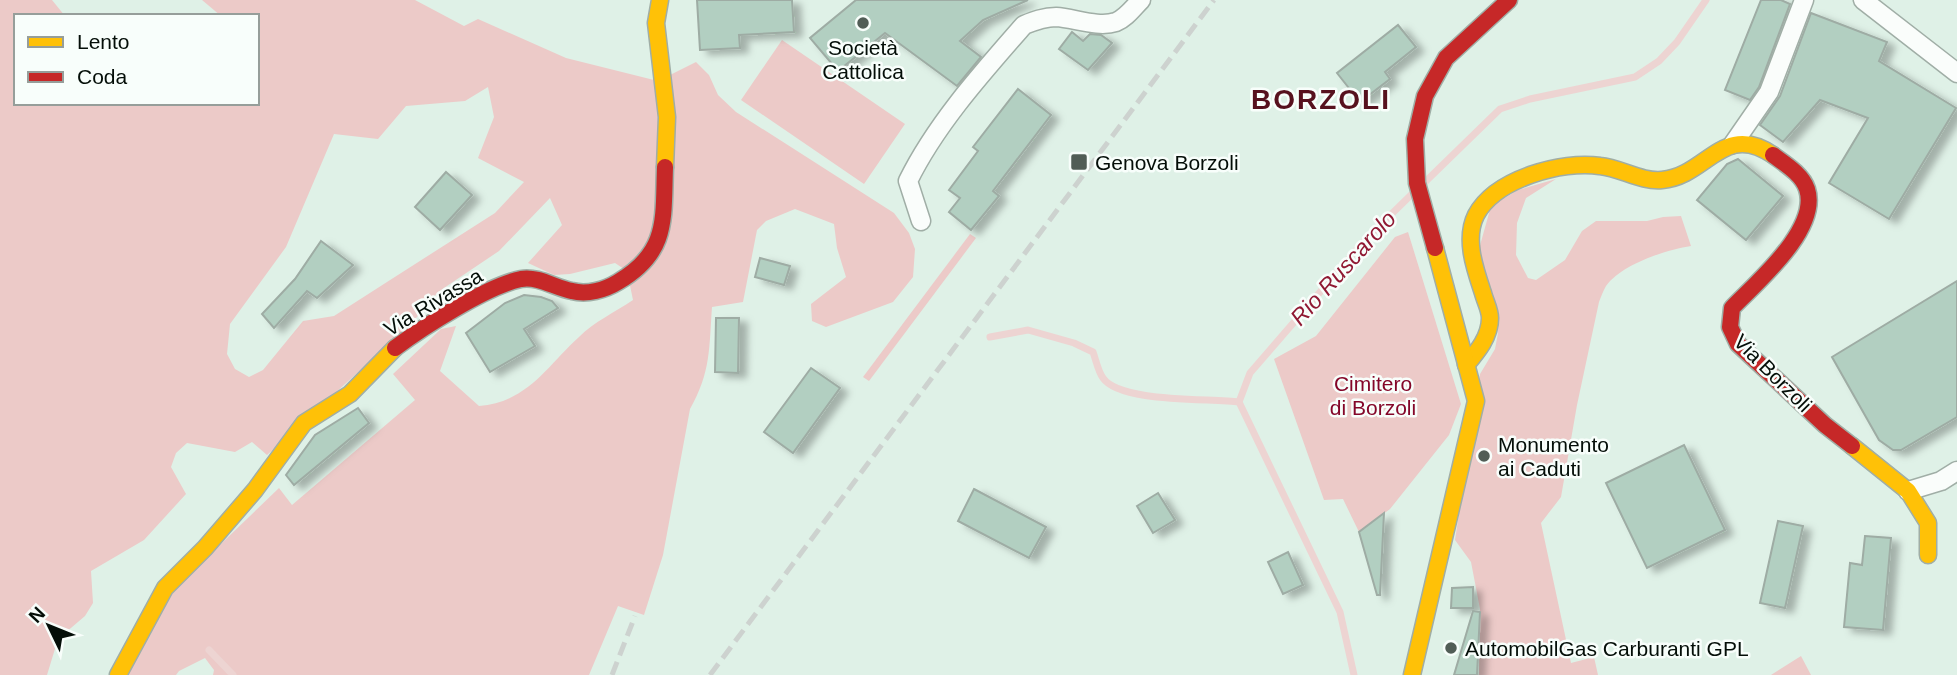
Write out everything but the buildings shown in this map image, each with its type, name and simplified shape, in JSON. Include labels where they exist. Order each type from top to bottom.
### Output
[{"type":"street","name":"Via Rivassa","points":[[118,675],[165,587],[205,548],[255,490],[304,423],[350,394],[387,354],[414,334],[486,292],[522,279],[544,281],[574,292],[596,291],[622,280],[653,254],[661,232],[664,204],[667,117],[656,23],[660,0]]},
{"type":"street","points":[[921,221],[908,181],[913,170],[943,124],[1024,25],[1055,17],[1107,24],[1124,17],[1140,0]]},
{"type":"street","points":[[1412,675],[1476,401],[1417,183],[1415,139],[1425,96],[1446,58],[1509,0]]},
{"type":"street","points":[[1466,366],[1483,346],[1490,323],[1473,256],[1471,231],[1475,217],[1490,195],[1534,175],[1595,165],[1663,180],[1682,173],[1733,144],[1769,92],[1804,0]]},
{"type":"street","points":[[1863,0],[1957,74]]},
{"type":"street","name":"Via Borzoli","points":[[1733,144],[1747,143],[1773,154],[1801,180],[1810,199],[1809,213],[1803,227],[1732,308],[1728,321],[1732,334],[1738,344],[1825,425],[1908,491],[1928,523],[1928,555]]},
{"type":"street","points":[[1908,491],[1941,481],[1957,471]]},
{"type":"green space","points":[[0,0],[52,0],[63,14],[14,14],[14,105],[259,105],[259,14],[219,14],[202,0],[415,0],[464,26],[478,19],[566,58],[658,81],[696,62],[709,75],[718,95],[736,112],[894,213],[909,233],[915,249],[913,277],[893,302],[826,327],[812,321],[811,304],[846,277],[837,248],[834,224],[795,209],[766,221],[757,230],[743,302],[712,307],[705,371],[690,409],[663,555],[644,615],[618,606],[589,675],[213,675],[214,670],[205,658],[176,675],[128,675],[161,606],[200,564],[279,488],[292,505],[415,400],[393,374],[441,329],[456,326],[440,371],[479,406],[511,398],[524,390],[585,332],[633,300],[627,271],[615,263],[570,274],[554,275],[528,263],[562,225],[550,198],[499,251],[438,292],[411,324],[267,455],[252,442],[235,452],[187,443],[176,453],[171,467],[186,494],[144,540],[91,571],[93,603],[85,616],[58,639],[47,675],[0,675]],"holes":[[[488,87],[494,117],[478,158],[524,182],[495,213],[334,316],[303,321],[263,370],[249,377],[235,369],[227,354],[230,324],[286,247],[334,134],[378,139],[406,106],[465,101]]]},
{"type":"green space","points":[[782,40],[905,124],[864,184],[741,100]]},
{"type":"green space","points":[[1556,179],[1526,198],[1517,223],[1516,255],[1528,278],[1536,280],[1565,260],[1582,231],[1596,221],[1647,221],[1681,216],[1691,246],[1633,265],[1613,278],[1605,288],[1599,302],[1577,405],[1561,497],[1541,523],[1571,663],[1594,657],[1598,675],[1479,675],[1480,609],[1471,562],[1455,540],[1480,374],[1495,349],[1498,333],[1479,249],[1491,206],[1518,190]]},
{"type":"green space","name":"Cimitero di Borzoli","points":[[1408,232],[1461,404],[1449,435],[1390,509],[1359,532],[1343,499],[1324,500],[1274,359],[1316,336],[1395,237]]},
{"type":"green space","points":[[970,234],[976,238],[869,381],[863,377]]},
{"type":"green space","points":[[1801,656],[1811,675],[1771,675]]},
{"type":"waterway","name":"Rio Ruscarolo","points":[[1423,184],[1500,109],[1530,99],[1635,77],[1659,61],[1677,42],[1706,0]]},
{"type":"waterway","name":"Rio Ruscarolo","points":[[1354,675],[1340,612],[1239,402],[1250,373],[1366,239],[1414,192]]},
{"type":"waterway","points":[[990,337],[1028,330],[1074,343],[1093,352],[1103,378],[1127,392],[1166,398],[1239,402]]},
{"type":"waterway","points":[[209,650],[233,675]]},
{"type":"railway","points":[[710,675],[1214,0]]},
{"type":"railway","points":[[612,675],[635,616]]},
{"type":"traffic: slow","points":[[660,0],[656,23],[667,117],[665,167]]},
{"type":"traffic: slow","points":[[1466,365],[1485,338],[1490,318],[1472,254],[1471,234],[1476,215],[1485,202],[1498,191],[1531,175],[1567,166],[1600,166],[1646,179],[1662,180],[1678,176],[1716,153],[1741,144],[1756,146],[1773,155]]},
{"type":"traffic: slow","points":[[1412,675],[1476,401],[1435,248]]},
{"type":"traffic: slow","points":[[118,675],[165,588],[205,548],[255,490],[304,423],[350,394],[395,348]]},
{"type":"traffic: slow","points":[[1852,446],[1908,491],[1928,523],[1928,555]]},
{"type":"traffic: jam","points":[[1435,248],[1417,183],[1415,139],[1425,96],[1446,58],[1509,0]]},
{"type":"traffic: jam","points":[[1773,155],[1801,179],[1807,189],[1809,205],[1796,237],[1784,254],[1732,308],[1730,327],[1738,344],[1825,425],[1852,446]]},
{"type":"traffic: jam","points":[[395,348],[456,308],[507,283],[534,279],[566,290],[590,292],[618,282],[635,271],[647,259],[660,233],[665,167]]},
{"type":"place","name":"Società Cattolica","points":[[863,23]]},
{"type":"place","name":"Genova Borzoli","points":[[1079,162]]},
{"type":"place","name":"Monumento ai Caduti","points":[[1484,456]]},
{"type":"place","name":"AutomobilGas Carburanti GPL","points":[[1451,648]]},
{"type":"district","name":"BORZOLI","points":[[1321,99]]}]
